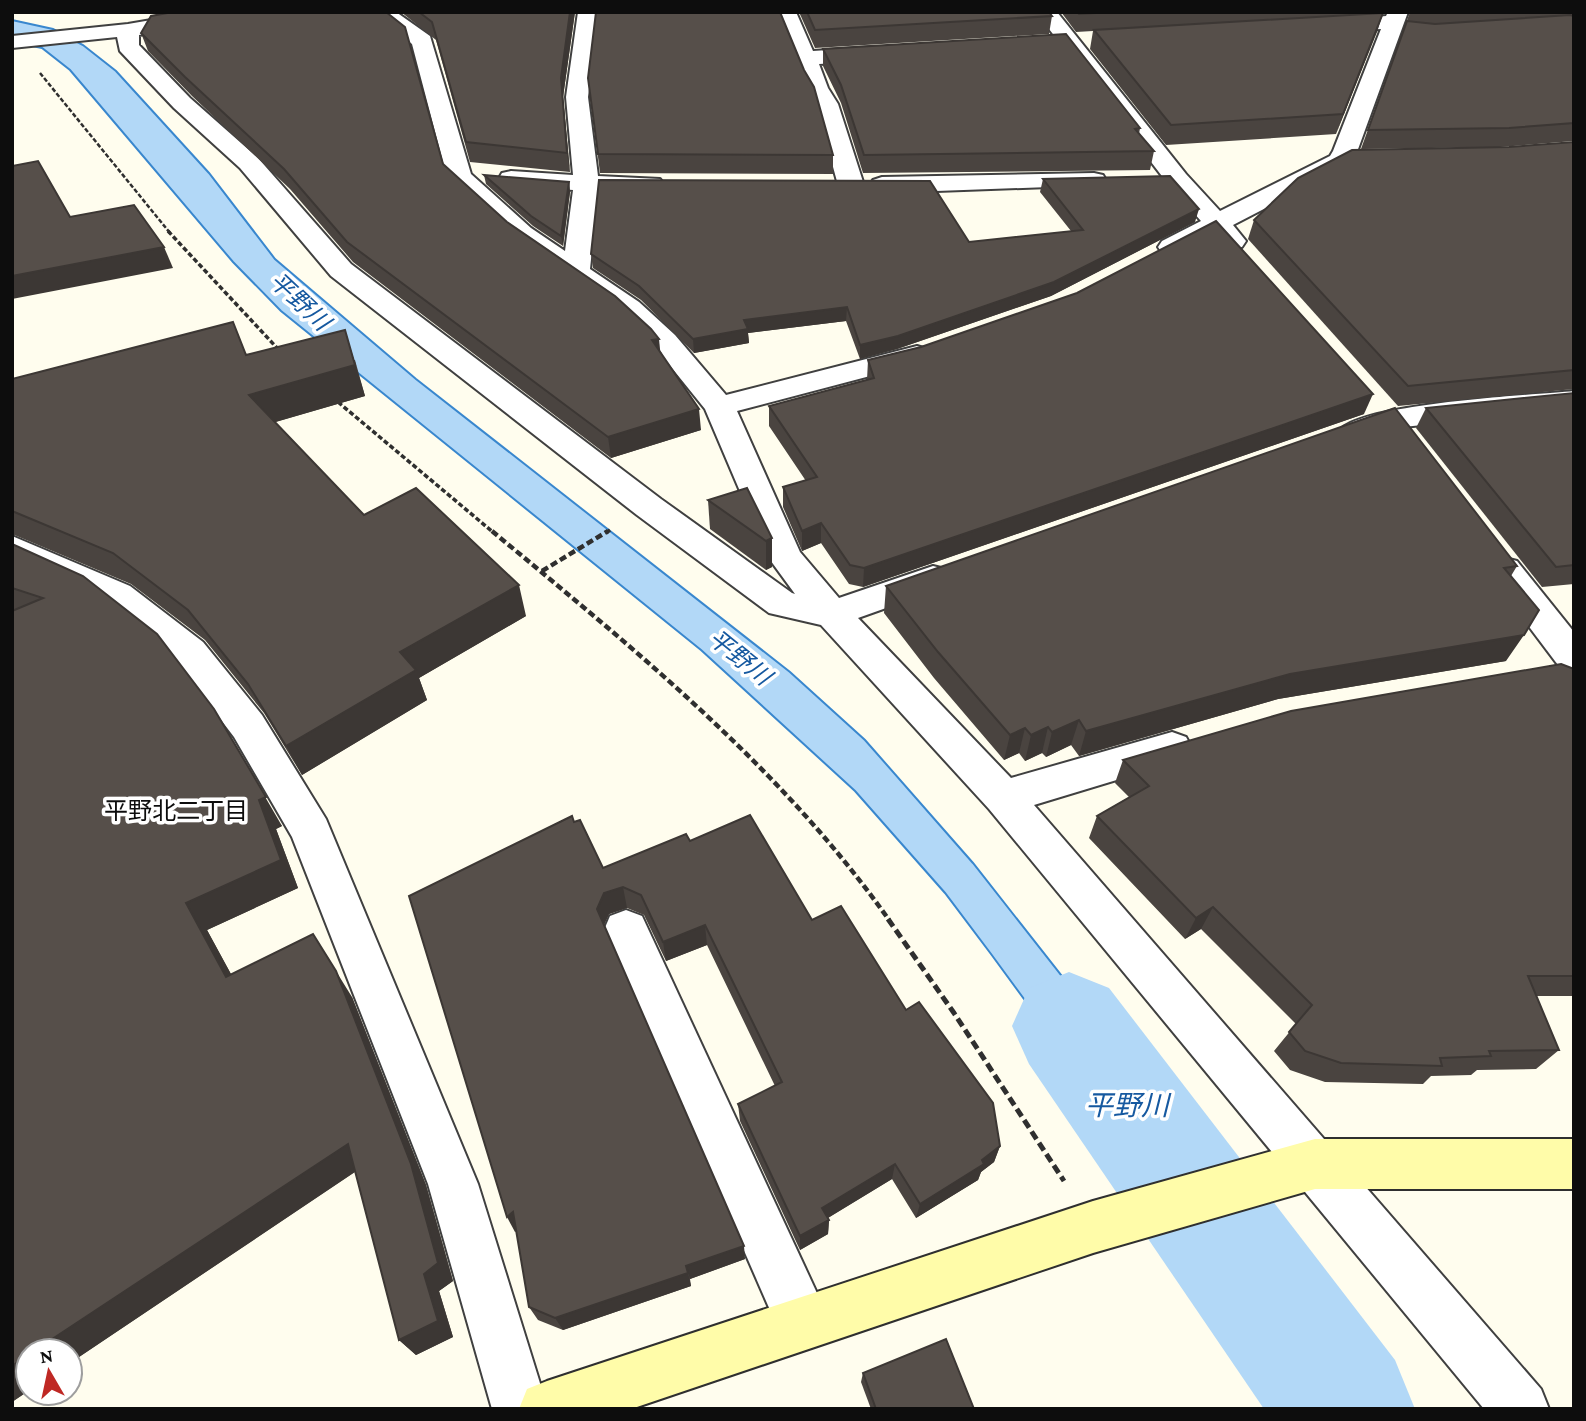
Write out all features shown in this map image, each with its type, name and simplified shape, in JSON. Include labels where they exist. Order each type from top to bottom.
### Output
[{"type":"street","points":[[12,42],[109,32],[238,12]]},
{"type":"street","points":[[382,12],[422,41],[459,177],[522,234],[629,308],[665,341],[719,406],[785,557],[832,614],[1003,797],[1295,1170],[1521,1409]]},
{"type":"street","points":[[576,272],[586,184],[577,97],[588,12]]},
{"type":"street","points":[[786,12],[788,23],[806,58],[819,95],[827,104],[851,184]]},
{"type":"street","points":[[1046,12],[1177,179],[1254,265]]},
{"type":"street","points":[[64,17],[100,25],[128,46],[182,103],[249,163],[330,260],[649,507],[782,604],[832,614],[961,568]]},
{"type":"street","points":[[1146,261],[1339,160],[1345,152],[1393,21]]},
{"type":"street","points":[[1314,27],[1393,21],[1415,32]]},
{"type":"street","points":[[1043,43],[1099,40]]},
{"type":"street","points":[[806,58],[890,53]]},
{"type":"street","points":[[1339,160],[1366,160]]},
{"type":"street","points":[[457,170],[500,178],[586,184],[670,184]]},
{"type":"street","points":[[1150,179],[1177,179]]},
{"type":"street","points":[[824,184],[1123,180]]},
{"type":"street","points":[[719,406],[908,358],[947,345]]},
{"type":"street","points":[[1324,442],[1380,409],[1574,400]]},
{"type":"street","points":[[1380,409],[1414,452]]},
{"type":"street","points":[[12,548],[117,595],[190,652],[248,726],[311,831],[453,1184],[520,1409]]},
{"type":"street","points":[[1490,550],[1574,659]]},
{"type":"street","points":[[1533,673],[1574,666]]},
{"type":"street","points":[[1003,797],[1199,740]]},
{"type":"street","points":[[626,930],[803,1323]]},
{"type":"street","points":[[547,1409],[1104,1224],[1295,1170],[1574,1164]]},
{"type":"path","points":[[38,71],[173,237],[286,357]]},
{"type":"path","points":[[338,401],[674,683],[783,790],[867,889],[1104,1224]]},
{"type":"path","points":[[542,571],[649,507]]},
{"type":"water","points":[[12,20],[53,29],[83,45],[116,71],[209,173],[275,259],[416,379],[790,672],[865,740],[973,863],[1175,1120],[1116,1142],[1043,1025],[991,954],[945,893],[855,791],[701,650],[281,311],[233,262],[70,70],[42,48],[12,42]]},
{"type":"building","points":[[173,12],[386,12],[405,27],[443,164],[507,222],[615,296],[651,329],[659,339],[652,340],[699,409],[608,437],[347,242],[284,169],[141,33],[151,16]]},
{"type":"building","points":[[419,12],[570,12],[561,78],[567,153],[466,142],[432,22]]},
{"type":"building","points":[[596,12],[780,12],[814,87],[833,155],[598,154],[588,78]]},
{"type":"building","points":[[807,12],[1049,12],[1052,16],[815,30]]},
{"type":"building","points":[[1078,12],[1113,12],[1079,14]]},
{"type":"building","points":[[1383,13],[1343,114],[1171,125],[1094,30]]},
{"type":"building","points":[[1574,16],[1574,123],[1509,128],[1368,130],[1407,21],[1435,24]]},
{"type":"building","points":[[1066,34],[1140,128],[1135,129],[1154,151],[864,155],[841,85],[823,49]]},
{"type":"building","points":[[1574,142],[1574,370],[1408,386],[1254,220],[1298,178],[1352,150],[1509,147]]},
{"type":"building","points":[[38,161],[70,217],[134,205],[164,247],[12,276],[12,166]]},
{"type":"building","points":[[484,175],[569,182],[561,236],[531,216]]},
{"type":"building","points":[[1170,176],[1199,209],[1054,282],[898,336],[860,345],[847,307],[744,320],[748,329],[693,339],[639,286],[591,254],[599,180],[930,181],[969,242],[1083,230],[1043,179]]},
{"type":"building","points":[[1216,221],[1373,394],[864,568],[850,565],[821,523],[802,531],[783,487],[817,477],[769,406],[874,378],[868,360],[921,347],[1077,293]]},
{"type":"building","points":[[233,322],[246,355],[345,330],[355,365],[249,395],[364,515],[416,488],[519,585],[400,652],[416,670],[286,746],[248,684],[188,610],[113,553],[12,511],[12,379]]},
{"type":"building","points":[[1574,393],[1574,565],[1556,567],[1426,408]]},
{"type":"building","points":[[1395,408],[1517,566],[1504,568],[1539,610],[1524,635],[1290,674],[1086,731],[1079,720],[1052,732],[1048,727],[1031,735],[1025,728],[1010,735],[938,652],[886,586]]},
{"type":"building","points":[[747,488],[772,538],[766,541],[708,500]]},
{"type":"building","points":[[12,544],[83,576],[157,634],[214,709],[266,797],[259,800],[281,860],[186,903],[226,977],[313,934],[336,971],[411,1164],[438,1263],[424,1274],[438,1321],[399,1340],[348,1144],[55,1337],[14,1337],[12,1366],[12,611],[43,598],[12,588]]},
{"type":"building","points":[[1561,664],[1574,669],[1574,976],[1528,976],[1559,1050],[1489,1051],[1491,1056],[1440,1058],[1442,1066],[1341,1063],[1305,1051],[1289,1032],[1312,1005],[1213,907],[1196,918],[1097,816],[1149,786],[1123,760],[1291,711]]},
{"type":"building","points":[[750,815],[812,920],[841,906],[906,1010],[919,1002],[993,1103],[1000,1146],[982,1160],[984,1164],[920,1204],[895,1164],[822,1208],[829,1220],[800,1236],[738,1104],[782,1082],[705,925],[663,942],[641,895],[623,887],[604,893],[597,909],[744,1246],[686,1266],[688,1273],[555,1318],[529,1307],[513,1212],[507,1217],[409,896],[572,816],[574,822],[580,820],[603,868],[686,834],[690,841]]},
{"type":"building","points":[[946,1339],[974,1409],[876,1409],[863,1373]]},
{"type":"waterway","name":"平野川","points":[[1069,1026],[1346,1409]]},
{"type":"district","name":"平野北二丁目","points":[[176,810]]}]
